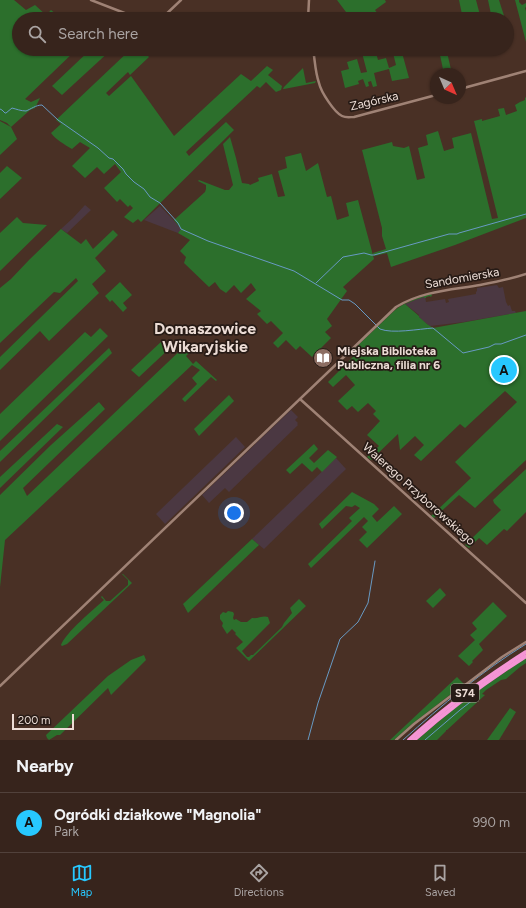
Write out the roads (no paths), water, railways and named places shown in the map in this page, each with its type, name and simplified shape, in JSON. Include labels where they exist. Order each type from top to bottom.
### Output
[{"type":"highway","name":"S74","points":[[409,740],[459,699],[526,652]]},
{"type":"highway","name":"S74","points":[[414,740],[466,697],[526,656]]},
{"type":"street","points":[[91,0],[122,12]]},
{"type":"street","points":[[168,12],[181,0]]},
{"type":"street","points":[[308,12],[309,0]]},
{"type":"street","name":"Zagórska","points":[[314,56],[320,87],[334,109],[342,116],[354,117],[430,97]]},
{"type":"street","points":[[466,87],[526,71]]},
{"type":"street","name":"Sandomierska","points":[[0,686],[393,309],[413,298],[426,294],[493,283],[526,274]]},
{"type":"street","name":"Walerego Przyborowskiego","points":[[300,399],[526,603]]},
{"type":"street","points":[[396,740],[414,724],[505,654],[526,642]]},
{"type":"waterway","points":[[0,109],[6,113],[12,108],[26,111],[42,105],[58,120],[98,148],[109,158],[113,159],[134,182],[144,189],[150,197],[160,203],[178,223],[181,229],[208,241],[294,271],[342,300],[349,300],[355,304],[380,329],[398,331],[433,328],[463,353],[489,347],[495,344],[501,344],[526,335]]},
{"type":"waterway","points":[[316,283],[343,257],[364,253],[374,255],[449,234],[457,234],[526,214]]},
{"type":"waterway","points":[[308,740],[318,703],[340,639],[358,622],[368,603],[375,561]]},
{"type":"waterway","points":[[403,740],[463,689],[494,665],[526,644]]},
{"type":"waterway","points":[[425,740],[478,696]]},
{"type":"place","name":"Miejska Biblioteka Publiczna, filia nr 6","points":[[323,358]]},
{"type":"place","name":"Ogródki działkowe \"Magnolia\"","points":[[504,370]]},
{"type":"district","name":"Domaszowice Wikaryjskie","points":[[205,337]]}]
